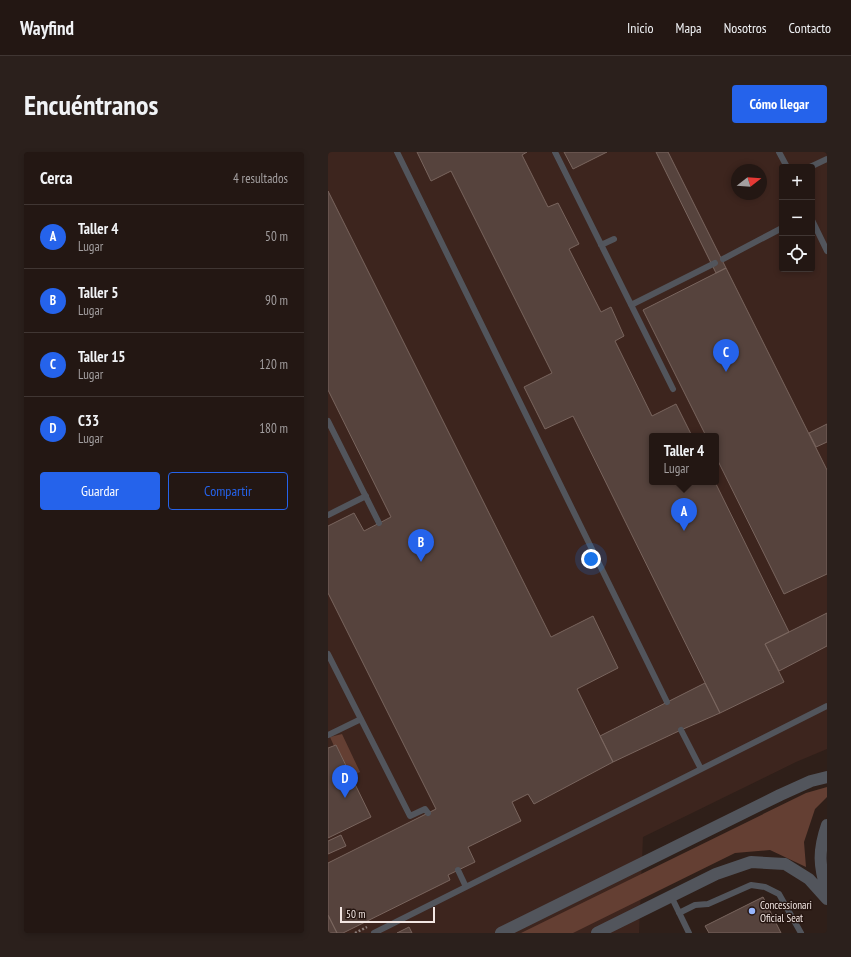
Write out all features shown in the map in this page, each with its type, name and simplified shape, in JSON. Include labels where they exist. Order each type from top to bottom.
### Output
[{"type":"street","points":[[501,933],[780,795],[811,781],[827,777]]},
{"type":"street","points":[[827,825],[821,841],[820,866],[827,892]]},
{"type":"street","points":[[597,933],[716,874],[751,862],[785,864],[809,879],[827,899]]},
{"type":"lane","points":[[397,152],[667,702]]},
{"type":"lane","points":[[555,152],[673,388]]},
{"type":"lane","points":[[779,152],[785,164]]},
{"type":"lane","points":[[815,165],[827,159]]},
{"type":"lane","points":[[815,226],[827,251]]},
{"type":"lane","points":[[723,259],[779,230]]},
{"type":"lane","points":[[601,245],[614,239]]},
{"type":"lane","points":[[631,305],[715,263]]},
{"type":"lane","points":[[328,421],[379,523]]},
{"type":"lane","points":[[328,515],[366,496]]},
{"type":"lane","points":[[328,654],[410,816],[425,809],[428,813]]},
{"type":"lane","points":[[374,933],[827,706]]},
{"type":"lane","points":[[328,735],[361,719]]},
{"type":"lane","points":[[681,730],[701,770]]},
{"type":"lane","points":[[458,870],[466,887]]},
{"type":"lane","points":[[679,913],[695,905],[708,904],[751,885],[765,887],[779,894],[800,933]]},
{"type":"lane","points":[[671,896],[689,933]]},
{"type":"shaded area","points":[[328,152],[827,152],[827,749],[796,762],[643,837],[639,933],[328,933]]},
{"type":"shaded area","points":[[342,734],[360,772],[351,776],[336,745],[334,746],[330,737]]},
{"type":"shaded area","points":[[827,787],[827,797],[815,809],[804,842],[806,867],[770,850],[735,853],[573,933],[521,933],[806,793]]},
{"type":"building","points":[[417,152],[527,152],[522,155],[548,207],[558,203],[579,244],[569,249],[601,312],[611,307],[624,336],[615,341],[652,416],[676,404],[690,433],[649,433],[649,485],[716,485],[789,632],[765,644],[784,682],[720,713],[573,416],[545,429],[524,387],[552,373],[451,171],[431,181]]},
{"type":"building","points":[[564,152],[607,152],[573,169]]},
{"type":"building","points":[[656,152],[668,152],[726,268],[716,273]]},
{"type":"building","points":[[328,191],[551,637],[593,616],[618,668],[577,689],[613,762],[534,804],[528,794],[512,802],[521,821],[468,847],[475,862],[448,875],[450,880],[343,933],[337,933],[328,915],[328,863],[436,809],[328,593],[328,526],[354,513],[364,531],[391,517],[328,390]]},
{"type":"building","points":[[726,268],[827,470],[827,574],[784,594],[719,463],[719,433],[704,433],[643,310]]},
{"type":"building","points":[[827,424],[827,442],[816,447],[809,433]]},
{"type":"building","points":[[827,613],[827,646],[779,671],[765,644]]},
{"type":"building","points":[[705,683],[720,713],[613,762],[600,736]]},
{"type":"building","points":[[336,745],[371,817],[328,838],[328,748]]},
{"type":"building","points":[[341,835],[346,846],[328,854],[328,841]]},
{"type":"building","name":"Concessionari Oficial Seat","points":[[763,897],[781,933],[709,933],[705,926]]},
{"type":"building","points":[[328,915],[337,933],[328,933]]},
{"type":"building","points":[[409,927],[412,933],[397,933]]},
{"type":"place","name":"Taller 15","points":[[726,372]]},
{"type":"place","name":"Taller 4","points":[[684,531]]},
{"type":"place","name":"Taller 5","points":[[421,562]]},
{"type":"place","name":"C33","points":[[345,798]]},
{"type":"place","name":"Concessionari Oficial Seat","points":[[752,911]]}]
